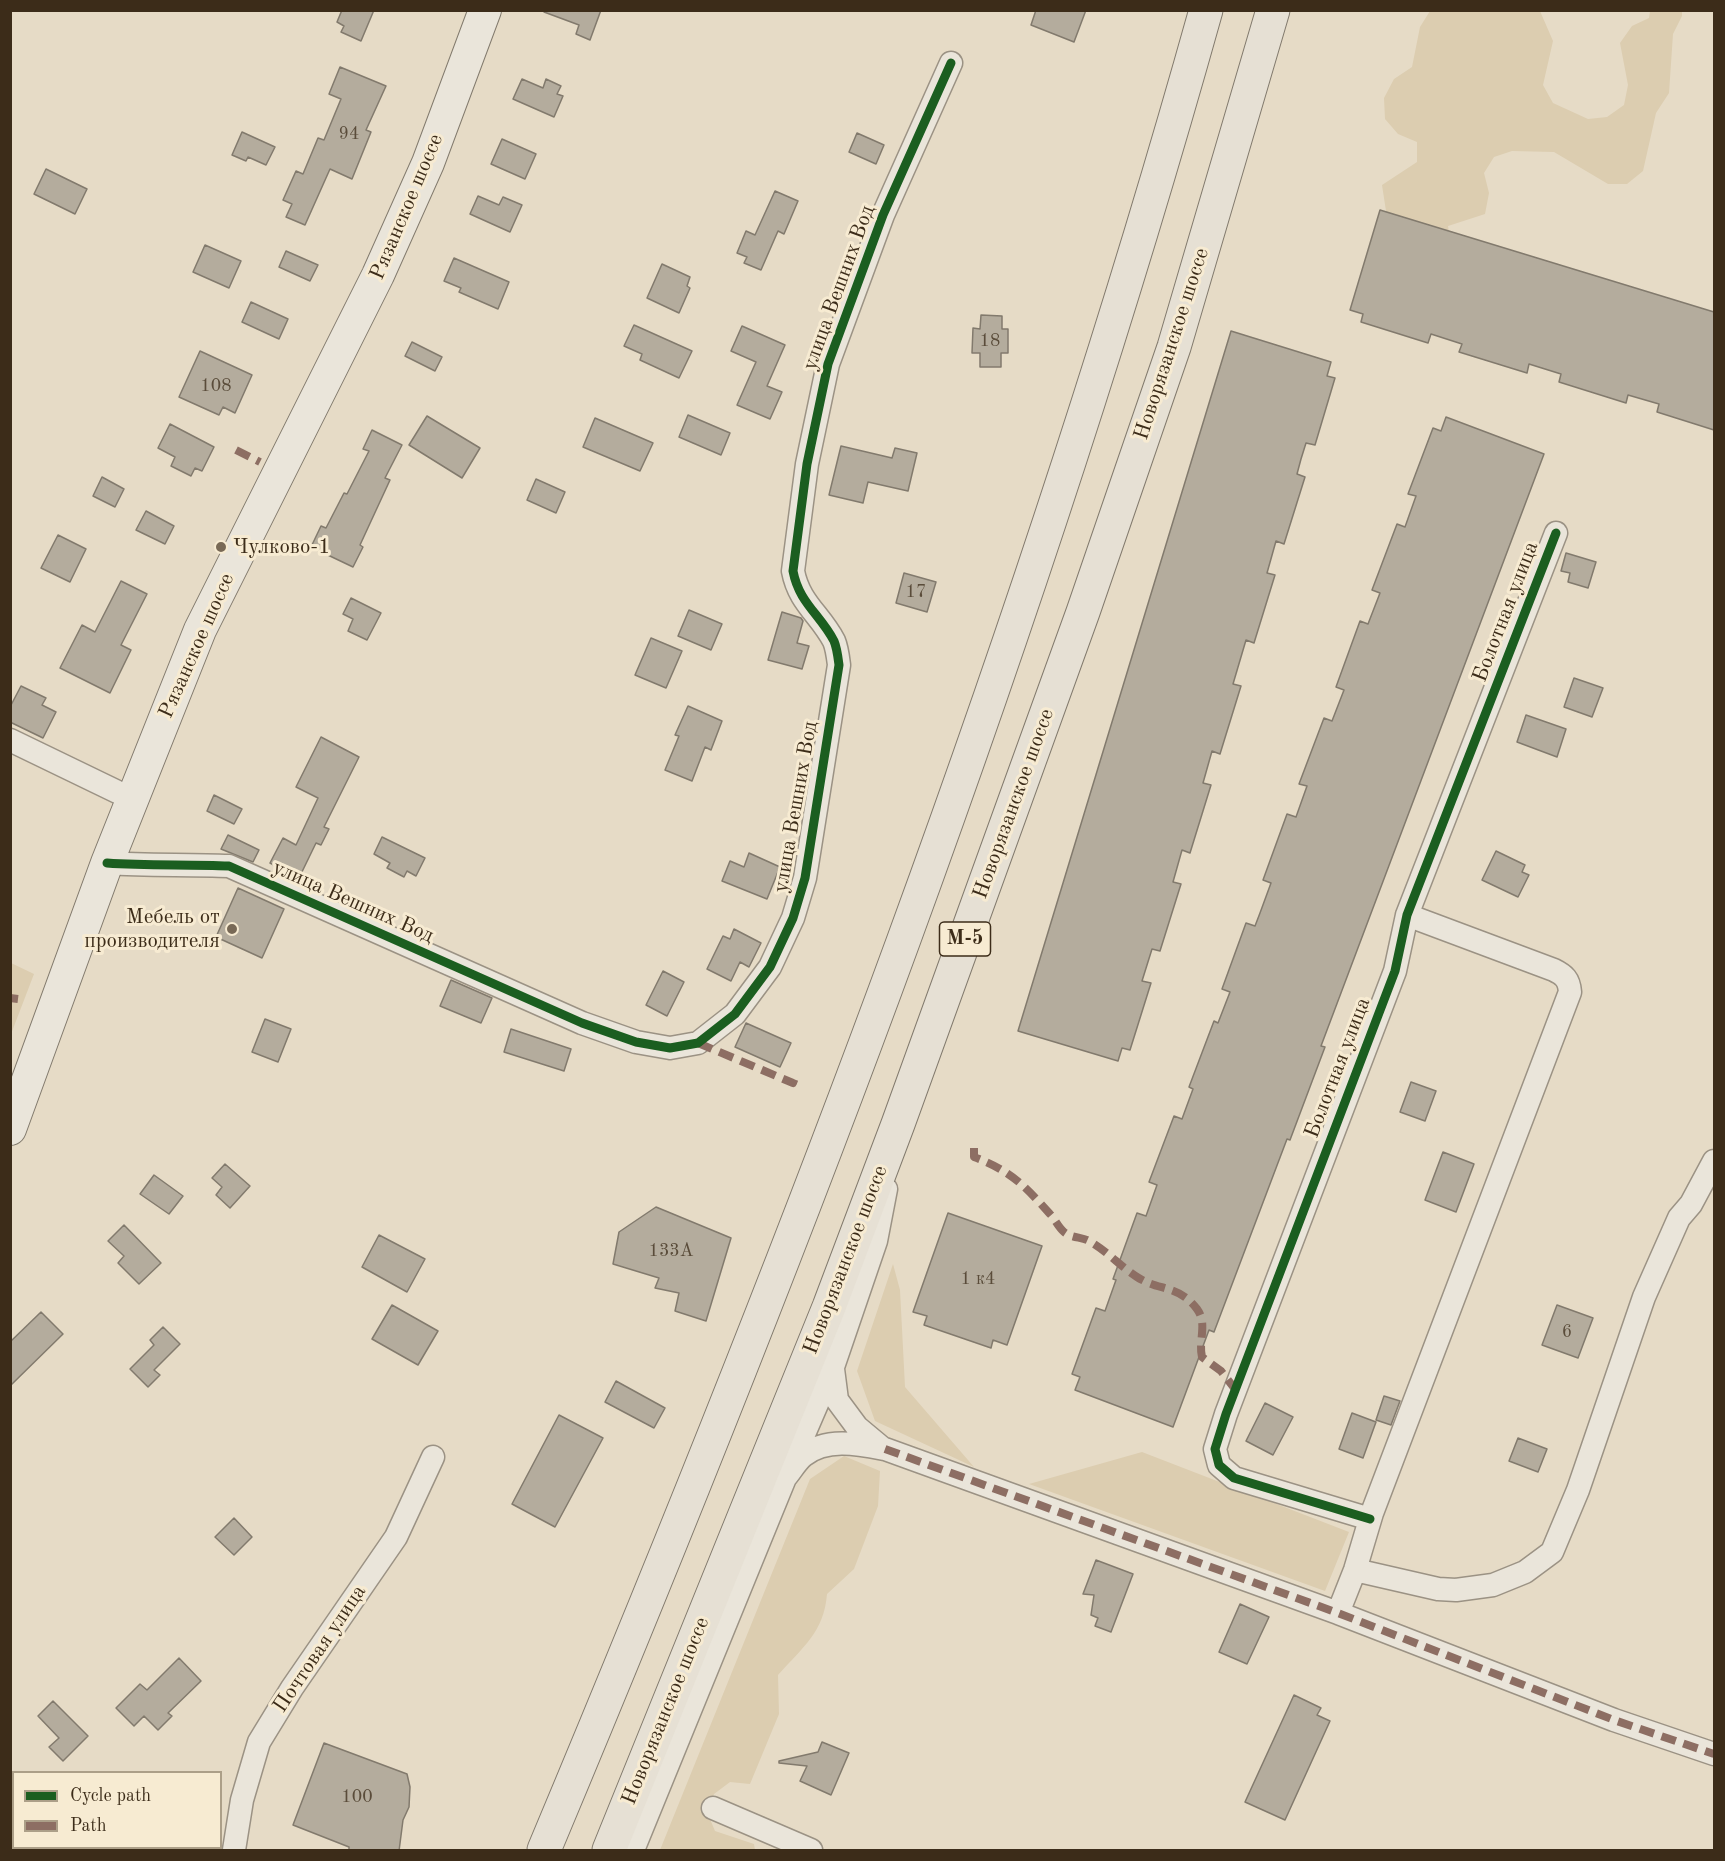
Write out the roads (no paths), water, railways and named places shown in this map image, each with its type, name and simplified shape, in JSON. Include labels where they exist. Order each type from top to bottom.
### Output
[{"type":"highway","name":"М-5","points":[[544,1851],[751,1346],[951,813],[1058,494],[1162,166],[1206,10]]},
{"type":"highway","name":"Новорязанское шоссе","points":[[609,1851],[829,1307],[898,1124],[1083,612],[1174,347],[1273,10]]},
{"type":"main road","name":"Рязанское шоссе","points":[[10,1129],[107,862],[201,630],[383,265],[428,164],[485,10]]},
{"type":"street","name":"улица Вешних Вод","points":[[107,862],[229,866],[582,1023],[636,1042],[670,1048],[698,1042],[735,1014],[770,967],[793,918],[804,878],[839,665],[835,643],[817,615],[802,598],[796,585],[794,571],[807,464],[828,364],[883,215],[951,63]]},
{"type":"street","name":"Болотная улица","points":[[1370,1519],[1234,1478],[1220,1465],[1215,1449],[1226,1414],[1395,971],[1407,915],[1556,533]]},
{"type":"street","points":[[10,740],[132,799]]},
{"type":"street","points":[[1338,1613],[1355,1570],[1370,1519],[1570,992],[1570,983],[1564,975],[1554,970],[1407,915]]},
{"type":"street","points":[[633,1851],[785,1478],[833,1367],[876,1241],[898,1124]]},
{"type":"street","points":[[1355,1570],[1438,1589],[1456,1590],[1493,1585],[1525,1572],[1552,1552],[1578,1490],[1644,1297],[1679,1218],[1691,1204],[1714,1161]]},
{"type":"street","points":[[833,1367],[837,1400],[857,1427],[885,1449]]},
{"type":"street","points":[[785,1478],[804,1455],[825,1445],[852,1442],[885,1449],[1338,1613],[1614,1720],[1714,1754]]},
{"type":"street","name":"Почтовая улица","points":[[234,1851],[242,1800],[259,1742],[292,1688],[396,1537],[433,1457]]},
{"type":"street","points":[[713,1808],[811,1851]]},
{"type":"place","name":"Чулково-1","points":[[221,547]]},
{"type":"place","name":"Мебель от производителя","points":[[232,929]]}]
